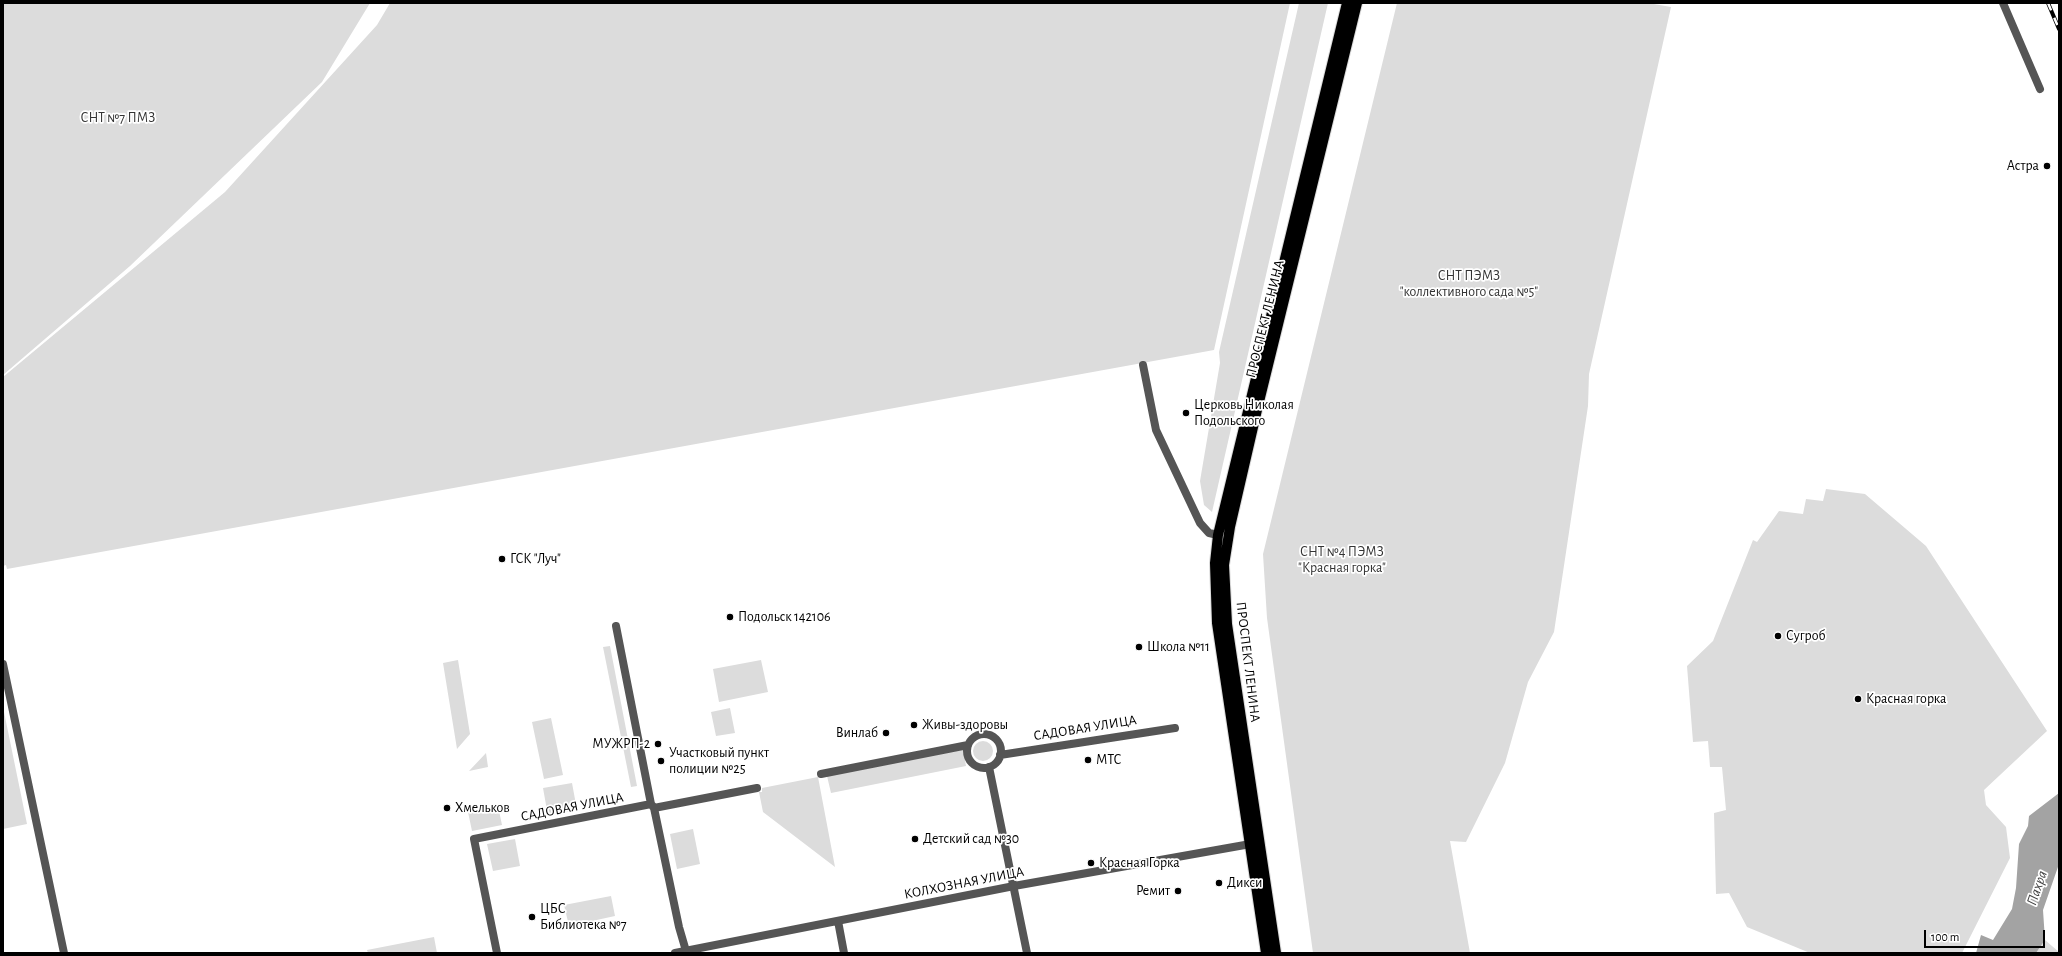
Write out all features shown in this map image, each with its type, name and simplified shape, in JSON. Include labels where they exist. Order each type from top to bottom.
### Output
[{"type":"main road","name":"ПРОСПЕКТ ЛЕНИНА","points":[[1276,953],[1254,844],[1217,623],[1215,563],[1218,535],[1347,3]]},
{"type":"main road","name":"ПРОСПЕКТ ЛЕНИНА","points":[[1266,953],[1227,624],[1224,565],[1230,527],[1250,439],[1357,3]]},
{"type":"street","points":[[2003,3],[2040,89]]},
{"type":"street","points":[[1143,365],[1156,430],[1200,523],[1209,533],[1218,535]]},
{"type":"street","points":[[616,626],[679,928],[686,951]]},
{"type":"street","points":[[3,664],[63,949]]},
{"type":"street","name":"САДОВАЯ УЛИЦА","points":[[1000,755],[1175,728]]},
{"type":"street","points":[[980,735],[991,736],[999,744],[1000,755],[994,764],[989,767],[978,767],[973,765],[967,756],[968,745],[975,737],[980,735]]},
{"type":"street","points":[[821,774],[968,745]]},
{"type":"street","points":[[989,767],[1027,953]]},
{"type":"street","name":"САДОВАЯ УЛИЦА","points":[[497,953],[474,839],[757,788]]},
{"type":"street","name":"КОЛХОЗНАЯ УЛИЦА","points":[[675,953],[1014,886],[1254,844]]},
{"type":"street","points":[[838,921],[844,953]]},
{"type":"green space","name":"СНТ №7 ПМЗ","points":[[3,3],[370,3],[322,82],[130,266],[3,375]]},
{"type":"green space","points":[[390,3],[1290,3],[1214,350],[7,569],[6,565],[3,566],[3,377],[225,192],[377,25]]},
{"type":"green space","points":[[1299,3],[1328,3],[1212,512],[1204,505],[1200,481],[1220,363],[1219,352]]},
{"type":"green space","name":"СНТ ПЭМЗ \"коллективного сада №5\"","points":[[1397,3],[1648,3],[1671,7],[1589,374],[1588,406],[1554,632],[1528,682],[1505,763],[1466,842],[1450,841],[1470,953],[1313,953],[1267,618],[1263,554]]},
{"type":"green space","name":"Красная горка","points":[[1826,489],[1865,494],[1926,546],[2047,731],[1984,790],[1986,805],[2006,827],[2010,858],[1962,953],[1810,953],[1747,927],[1729,893],[1716,894],[1714,813],[1726,810],[1722,767],[1710,767],[1708,741],[1693,742],[1687,666],[1713,641],[1753,540],[1757,542],[1779,511],[1803,514],[1806,499],[1823,501]]},
{"type":"green space","points":[[610,646],[637,786],[631,787],[603,647]]},
{"type":"green space","points":[[458,660],[470,734],[457,749],[443,663]]},
{"type":"green space","points":[[761,660],[768,692],[719,702],[713,669]]},
{"type":"green space","points":[[3,707],[27,824],[3,829]]},
{"type":"green space","points":[[730,708],[735,733],[716,736],[711,712]]},
{"type":"green space","points":[[551,718],[563,775],[544,779],[532,722]]},
{"type":"green space","points":[[983,741],[990,744],[993,751],[990,758],[983,761],[976,758],[973,751],[976,744]]},
{"type":"green space","points":[[963,749],[966,766],[831,793],[827,776]]},
{"type":"green space","points":[[486,753],[488,767],[469,771]]},
{"type":"green space","points":[[818,777],[835,867],[763,812],[759,792],[762,792],[762,788]]},
{"type":"green space","points":[[572,783],[577,810],[548,816],[543,788]]},
{"type":"green space","points":[[498,806],[502,825],[472,831],[468,812]]},
{"type":"green space","points":[[693,829],[700,864],[677,869],[670,834]]},
{"type":"green space","points":[[515,839],[520,866],[493,871],[487,844]]},
{"type":"green space","points":[[611,896],[615,916],[569,926],[564,905]]},
{"type":"green space","points":[[434,937],[437,953],[368,953],[367,950]]},
{"type":"green space","points":[[2045,940],[2059,952],[2059,953],[2036,953]]},
{"type":"water","name":"Пахра","points":[[2059,793],[2059,864],[2043,910],[2045,940],[2036,953],[1976,953],[1981,935],[1993,940],[2012,909],[2016,888],[2019,844],[2028,826],[2029,816]]},
{"type":"railway","points":[[2048,3],[2059,29]]},
{"type":"place","name":"Астра","points":[[2047,166]]},
{"type":"place","name":"Церковь Николая Подольского","points":[[1186,413]]},
{"type":"place","name":"ГСК \"Луч\"","points":[[502,559]]},
{"type":"place","name":"Подольск 142106","points":[[730,617]]},
{"type":"place","name":"Сугроб","points":[[1778,636]]},
{"type":"place","name":"Школа №11","points":[[1139,647]]},
{"type":"place","name":"Красная горка","points":[[1858,699]]},
{"type":"place","name":"Живы-здоровы","points":[[914,725]]},
{"type":"place","name":"Винлаб","points":[[886,733]]},
{"type":"place","name":"МУЖРП-2","points":[[658,744]]},
{"type":"place","name":"МТС","points":[[1088,760]]},
{"type":"place","name":"Участковый пункт полиции №25","points":[[661,761]]},
{"type":"place","name":"Хмельков","points":[[447,808]]},
{"type":"place","name":"Детский сад №30","points":[[915,839]]},
{"type":"place","name":"Красная Горка","points":[[1091,863]]},
{"type":"place","name":"Дикси","points":[[1219,883]]},
{"type":"place","name":"Ремит","points":[[1178,891]]},
{"type":"place","name":"ЦБС Библиотека №7","points":[[532,917]]},
{"type":"park label","name":"СНТ №4 ПЭМЗ \"Красная горка\"","points":[[1342,560]]}]
